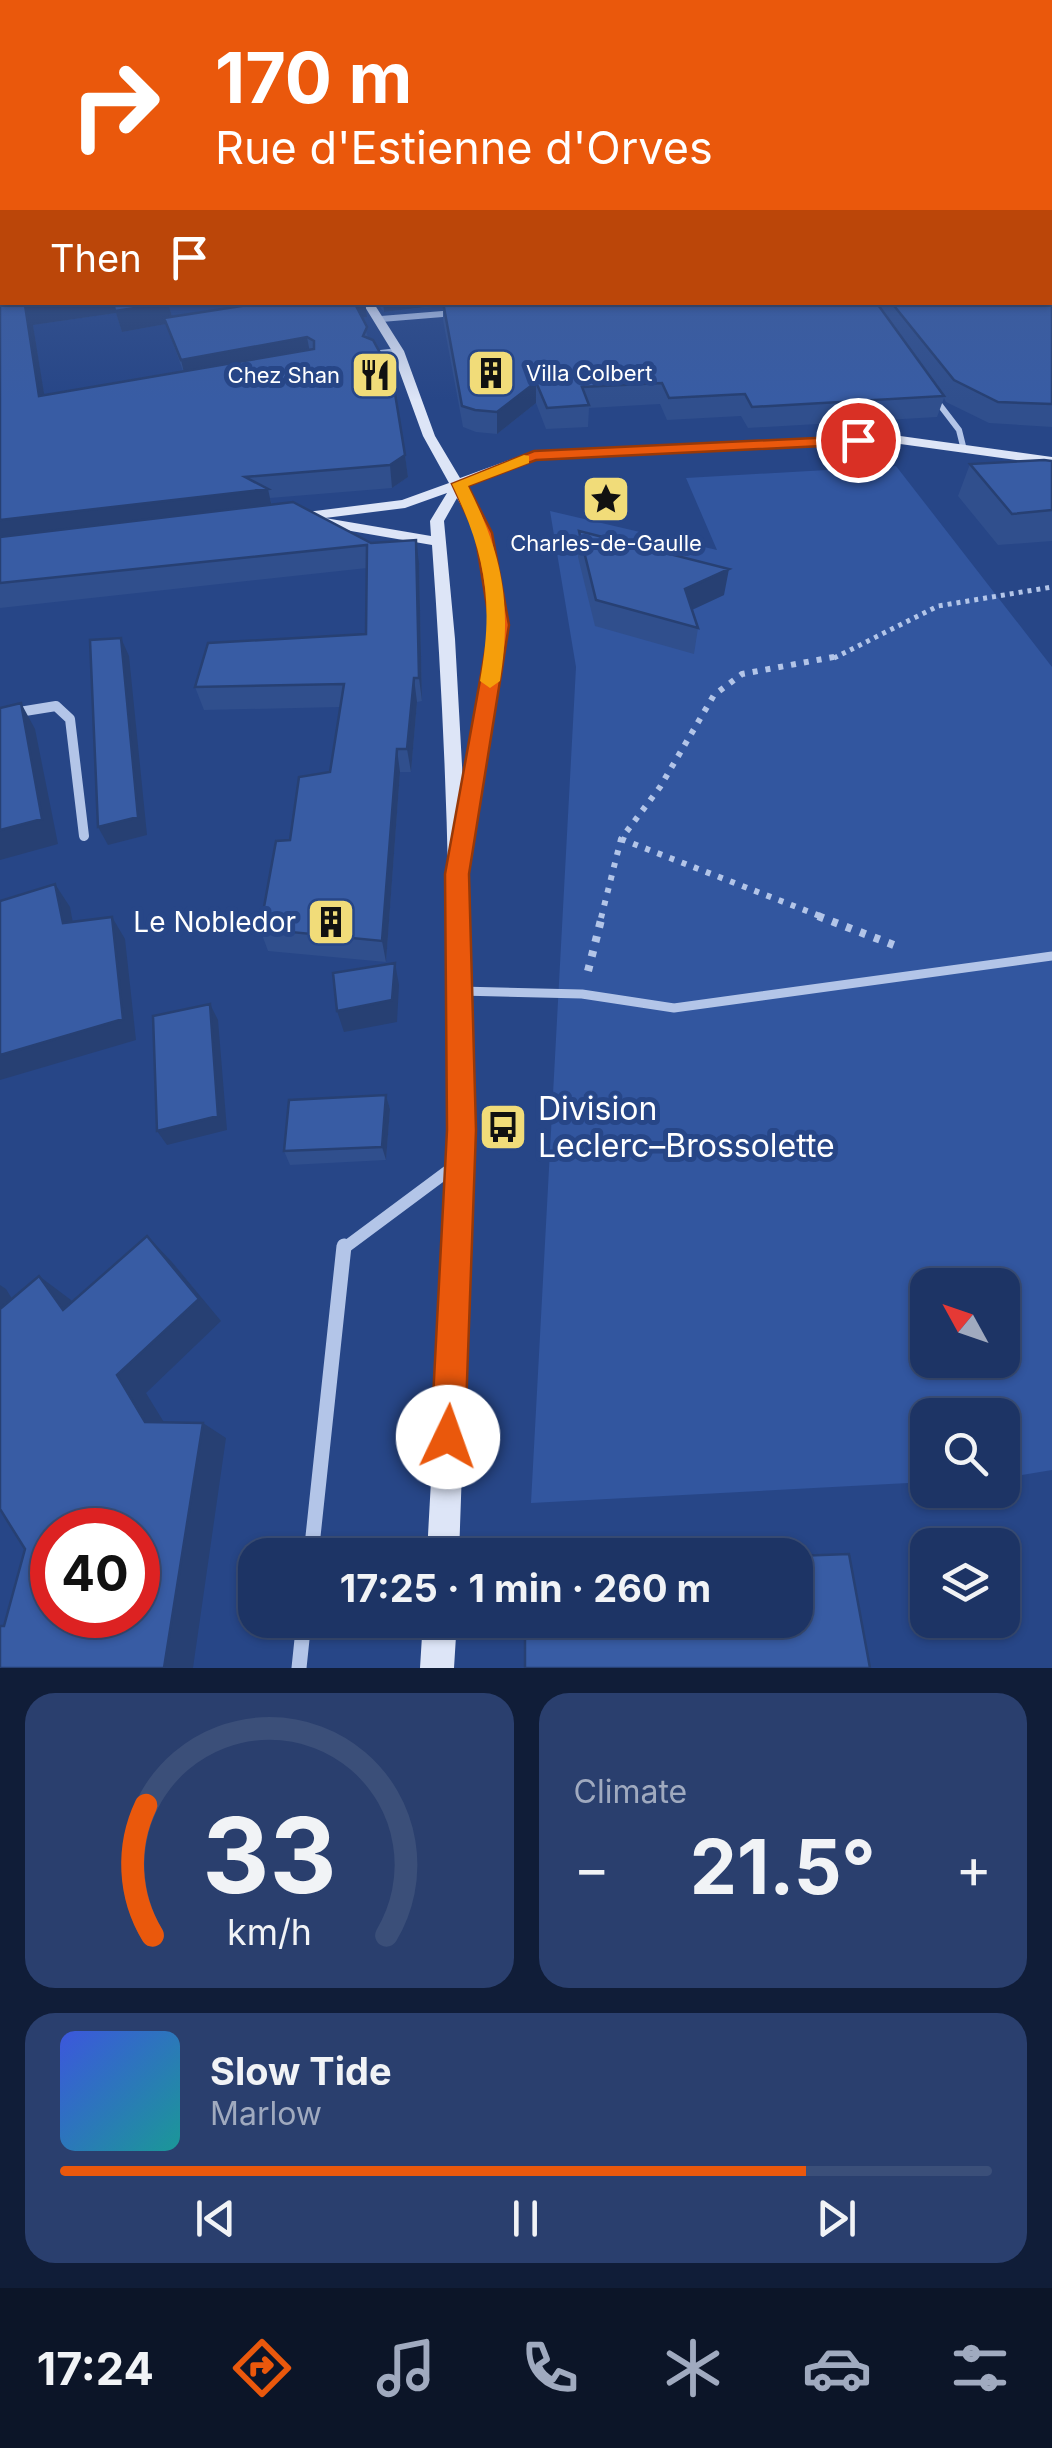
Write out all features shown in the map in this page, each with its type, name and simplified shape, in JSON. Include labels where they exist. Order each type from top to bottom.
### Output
[{"type":"street","points":[[370,305],[398,351],[429,436],[460,484],[484,533],[499,625],[457,874]]},
{"type":"street","points":[[381,320],[473,312]]},
{"type":"street","points":[[372,354],[398,351]]},
{"type":"street","points":[[923,382],[959,430],[963,446]]},
{"type":"street","points":[[272,520],[405,504],[534,455],[894,439],[1052,461]]},
{"type":"street","points":[[443,1538],[460,1162],[457,874],[437,520],[460,484]]},
{"type":"street","points":[[291,518],[386,530],[439,542]]},
{"type":"street","points":[[0,715],[56,706],[70,719],[84,836]]},
{"type":"street","points":[[312,1538],[343,1246],[460,1162]]},
{"type":"street","points":[[298,1668],[302,1638]]},
{"type":"street","points":[[437,1668],[439,1638]]},
{"type":"lane","points":[[456,990],[582,994],[674,1008],[1052,956]]},
{"type":"path","points":[[582,994],[621,839],[660,788],[714,695],[742,674],[794,662],[833,659],[938,606],[968,597],[1052,587]]},
{"type":"path","points":[[621,839],[959,968]]},
{"type":"shaded area","points":[[896,466],[1052,667],[1052,1470],[1020,1475],[1020,1398],[910,1398],[910,1483],[531,1503],[576,667],[550,511],[717,550],[686,478]]},
{"type":"building","points":[[0,305],[25,305],[39,396],[314,349],[314,341],[307,337],[181,360],[164,318],[248,305],[356,305],[367,327],[363,336],[373,340],[392,375],[405,455],[390,465],[245,477],[268,489],[0,520]]},
{"type":"building","points":[[114,305],[155,305],[115,311]]},
{"type":"building","points":[[444,305],[878,305],[944,396],[752,407],[745,394],[669,398],[662,383],[582,387],[589,405],[547,408],[536,382],[497,412],[462,406]]},
{"type":"building","points":[[893,305],[1052,305],[1052,404],[998,402],[954,380]]},
{"type":"building","points":[[1052,461],[1052,510],[1012,514],[970,464]]},
{"type":"building","points":[[293,502],[371,543],[416,540],[419,678],[414,678],[407,749],[397,749],[382,941],[260,929],[276,841],[290,840],[299,777],[330,772],[344,684],[195,687],[208,643],[366,634],[367,545],[0,583],[0,537]]},
{"type":"building","points":[[579,531],[729,569],[685,589],[698,628],[596,600]]},
{"type":"building","points":[[121,638],[138,817],[98,827],[90,640]]},
{"type":"building","points":[[21,703],[42,819],[0,830],[0,708]]},
{"type":"building","points":[[55,884],[63,923],[112,917],[123,1019],[0,1055],[0,901]]},
{"type":"building","points":[[395,963],[392,1000],[337,1011],[333,973]]},
{"type":"building","points":[[210,1004],[218,1116],[157,1131],[153,1016]]},
{"type":"building","points":[[386,1095],[382,1147],[284,1151],[289,1100]]},
{"type":"building","points":[[147,1236],[199,1299],[117,1375],[145,1422],[203,1423],[164,1668],[0,1668],[0,1626],[4,1626],[25,1549],[0,1509],[0,1309],[39,1276],[63,1310]]},
{"type":"building","points":[[849,1554],[870,1668],[525,1668],[525,1638],[813,1638],[813,1555]]},
{"type":"slow traffic","points":[[490,681],[499,625],[484,533],[460,484],[524,459]]},
{"type":"place","name":"Villa Colbert","points":[[491,373]]},
{"type":"place","name":"Chez Shan","points":[[375,375]]},
{"type":"place","name":"Charles-de-Gaulle","points":[[606,499]]},
{"type":"place","name":"Le Nobledor","points":[[331,922]]},
{"type":"place","name":"Division Leclerc–Brossolette","points":[[503,1127]]},
{"type":"route","points":[[448,1437],[461,1130],[457,874],[499,625],[484,533],[460,484],[534,455],[858,440]]}]
